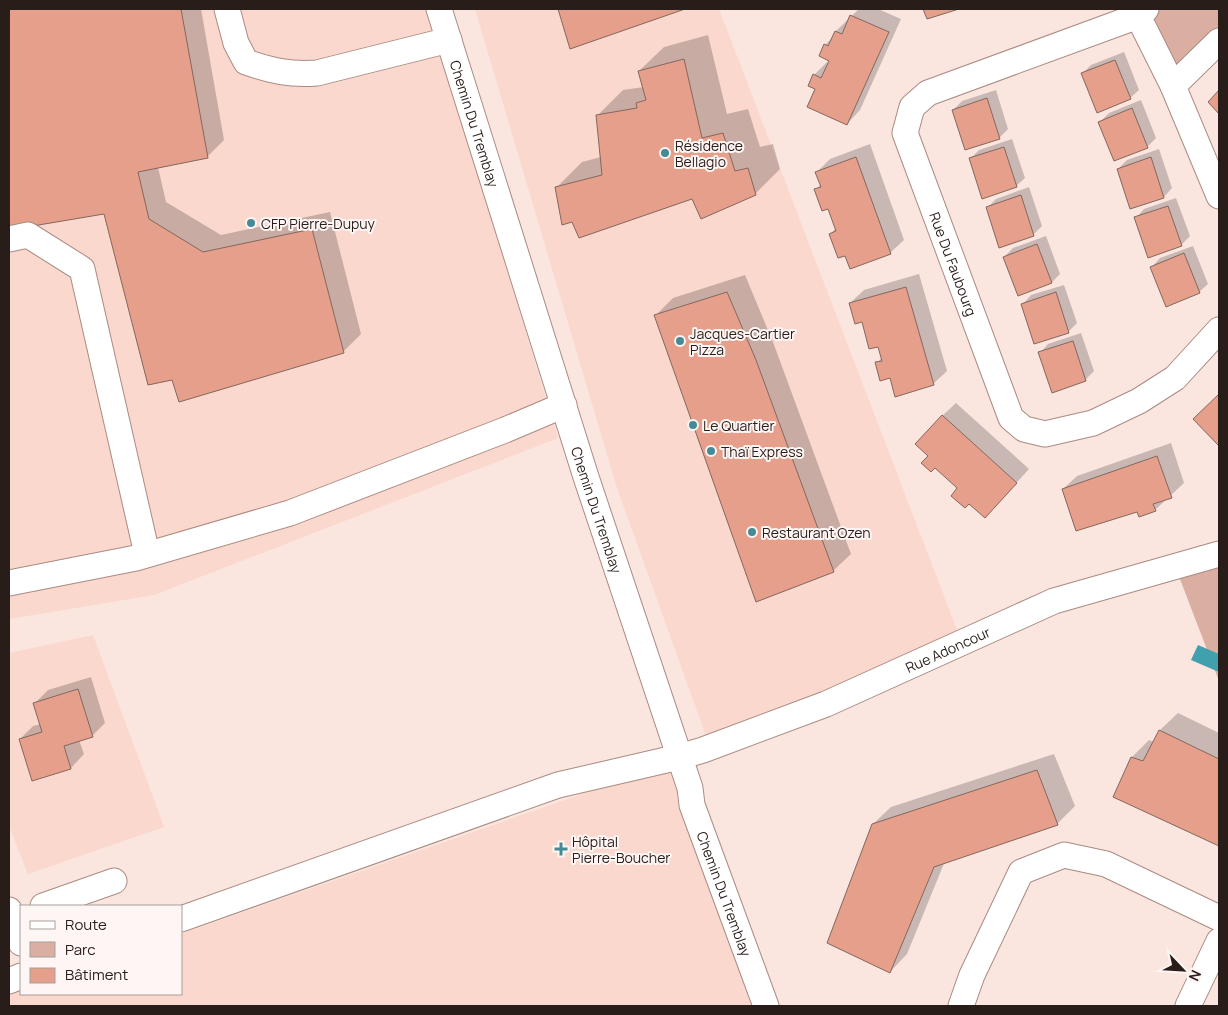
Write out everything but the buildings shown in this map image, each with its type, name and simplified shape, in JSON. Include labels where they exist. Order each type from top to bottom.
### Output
[{"type":"street","points":[[227,9],[236,43],[246,62],[270,71],[296,75],[317,73],[449,40]]},
{"type":"street","name":"Chemin Du Tremblay","points":[[439,9],[564,405],[690,788],[692,805],[766,1006]]},
{"type":"street","name":"Rue Du Faubourg","points":[[1219,196],[1142,13],[928,93],[912,107],[905,133],[1011,418],[1024,429],[1045,434],[1092,423],[1139,401],[1175,378],[1219,330]]},
{"type":"street","points":[[1173,86],[1219,41]]},
{"type":"street","points":[[9,239],[28,235],[82,269],[148,554]]},
{"type":"street","points":[[9,583],[148,554],[290,512],[505,430],[564,405]]},
{"type":"street","name":"Rue Adoncour","points":[[182,919],[558,785],[679,758],[826,704],[1054,601],[1219,554]]},
{"type":"street","points":[[961,1006],[972,975],[1022,872],[1064,855],[1106,864],[1219,918]]},
{"type":"street","points":[[46,905],[114,881]]},
{"type":"street","points":[[14,914],[20,938]]},
{"type":"street","points":[[1188,1006],[1219,941]]},
{"type":"shaded area","name":"CFP Pierre-Dupuy","points":[[9,9],[428,9],[558,438],[154,595],[9,619]]},
{"type":"shaded area","points":[[475,9],[719,9],[962,643],[709,744],[617,488]]},
{"type":"shaded area","points":[[93,635],[164,827],[28,874],[9,826],[9,653]]},
{"type":"shaded area","name":"Hôpital Pierre-Boucher","points":[[668,764],[751,1006],[9,1006],[9,995],[20,990],[20,995],[182,995],[182,934]]},
{"type":"green space","points":[[1154,9],[1219,9],[1219,32],[1175,75],[1146,18]]},
{"type":"green space","points":[[1219,554],[1219,681],[1175,566]]},
{"type":"water","points":[[1198,645],[1219,654],[1219,672],[1191,660]]},
{"type":"place","name":"Résidence Bellagio","points":[[665,153]]},
{"type":"place","name":"CFP Pierre-Dupuy","points":[[251,223]]},
{"type":"place","name":"Jacques-Cartier Pizza","points":[[680,341]]},
{"type":"place","name":"Le Quartier","points":[[693,425]]},
{"type":"place","name":"Thaï Express","points":[[711,451]]},
{"type":"place","name":"Restaurant Ozen","points":[[752,532]]},
{"type":"place","name":"Hôpital Pierre-Boucher","points":[[561,849]]}]
